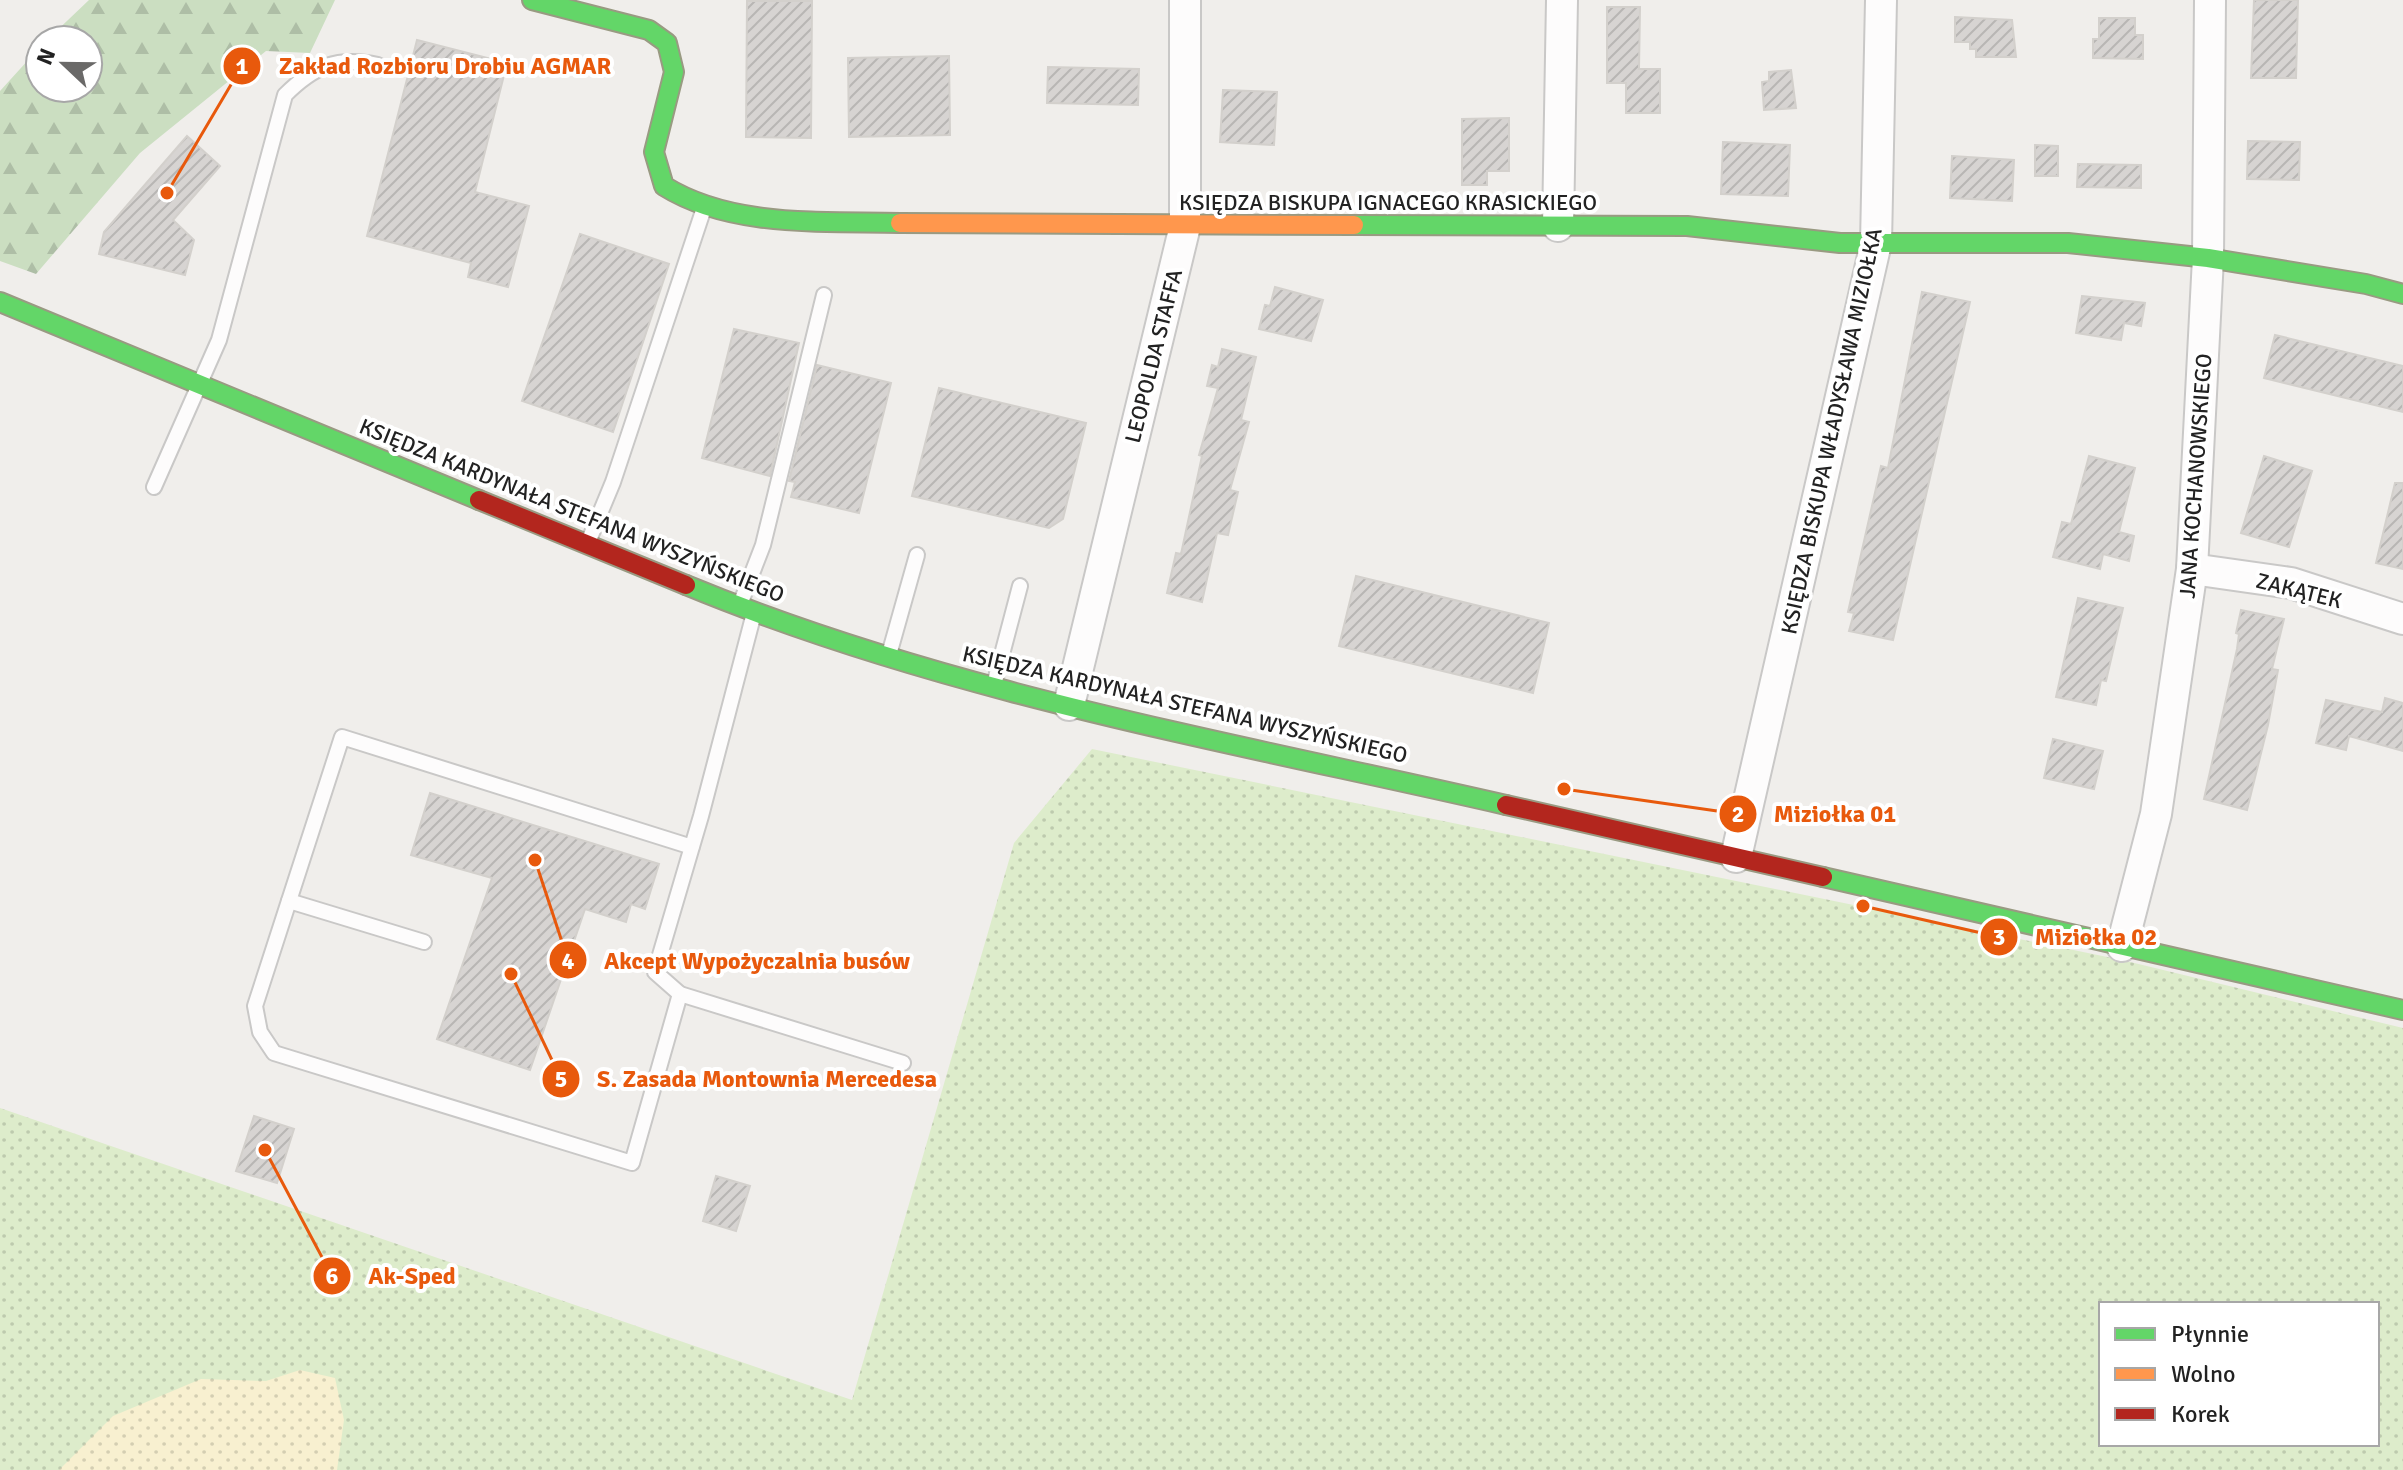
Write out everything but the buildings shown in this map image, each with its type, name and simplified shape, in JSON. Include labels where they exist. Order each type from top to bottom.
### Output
[{"type":"street","name":"KSIĘDZA BISKUPA IGNACEGO KRASICKIEGO","points":[[532,0],[649,30],[667,43],[674,72],[654,152],[664,186],[693,203],[705,206],[831,220],[1185,226],[1687,226],[1840,243],[2068,243],[2208,258],[2366,284],[2403,294]]},
{"type":"street","name":"LEOPOLDA STAFFA","points":[[1069,705],[1185,226],[1185,0]]},
{"type":"street","points":[[1558,226],[1562,0]]},
{"type":"street","name":"KSIĘDZA BISKUPA WŁADYSŁAWA MIZIOŁKA","points":[[1736,857],[1876,243],[1881,0]]},
{"type":"street","name":"JANA KOCHANOWSKIEGO","points":[[2122,946],[2156,814],[2192,569],[2208,258],[2210,0]]},
{"type":"street","name":"KSIĘDZA KARDYNAŁA STEFANA WYSZYŃSKIEGO","points":[[0,302],[747,610],[889,656],[1069,705],[2403,1010]]},
{"type":"street","name":"ZAKĄTEK","points":[[2192,569],[2291,583],[2403,619]]},
{"type":"lane","points":[[154,487],[200,387],[222,329],[285,95],[308,73],[331,62],[355,60],[378,65]]},
{"type":"lane","points":[[587,544],[623,452],[695,244],[705,206]]},
{"type":"lane","points":[[824,295],[692,847],[655,972],[680,994],[903,1063]]},
{"type":"lane","points":[[889,656],[917,555]]},
{"type":"lane","points":[[994,685],[1020,586]]},
{"type":"lane","points":[[680,994],[632,1163],[274,1053],[260,1032],[255,1006],[342,737],[692,847]]},
{"type":"lane","points":[[289,901],[424,942]]},
{"type":"green space","points":[[89,0],[335,0],[310,53],[266,51],[140,153],[36,274],[0,261],[0,91],[24,65],[24,104],[104,104],[104,24],[64,24]]},
{"type":"green space","points":[[1092,749],[2122,960],[2403,1028],[2403,1470],[0,1470],[0,1108],[852,1400],[1014,843]]},
{"type":"sand","points":[[300,1370],[335,1378],[344,1420],[337,1470],[59,1470],[113,1416],[201,1379],[266,1381]]},
{"type":"traffic: fast","points":[[532,0],[649,30],[667,43],[674,72],[654,152],[664,186],[690,200],[748,216],[778,220],[900,223]]},
{"type":"traffic: fast","points":[[1354,225],[1687,226],[1840,243],[2068,243],[2208,258],[2366,284],[2403,294]]},
{"type":"traffic: fast","points":[[0,302],[479,500]]},
{"type":"traffic: fast","points":[[686,585],[785,623],[988,685],[1091,712],[1506,805]]},
{"type":"traffic: fast","points":[[1823,877],[2403,1010]]},
{"type":"traffic: slow","points":[[900,223],[1354,225]]},
{"type":"traffic: jam","points":[[479,500],[686,585]]},
{"type":"traffic: jam","points":[[1506,805],[1823,877]]},
{"type":"place","name":"Zakład Rozbioru Drobiu AGMAR","points":[[167,193]]},
{"type":"place","name":"Miziołka 01","points":[[1564,789]]},
{"type":"place","name":"Akcept Wypożyczalnia busów","points":[[535,860]]},
{"type":"place","name":"Miziołka 02","points":[[1863,906]]},
{"type":"place","name":"S. Zasada Montownia Mercedesa","points":[[511,974]]},
{"type":"place","name":"Ak-Sped","points":[[265,1150]]}]
